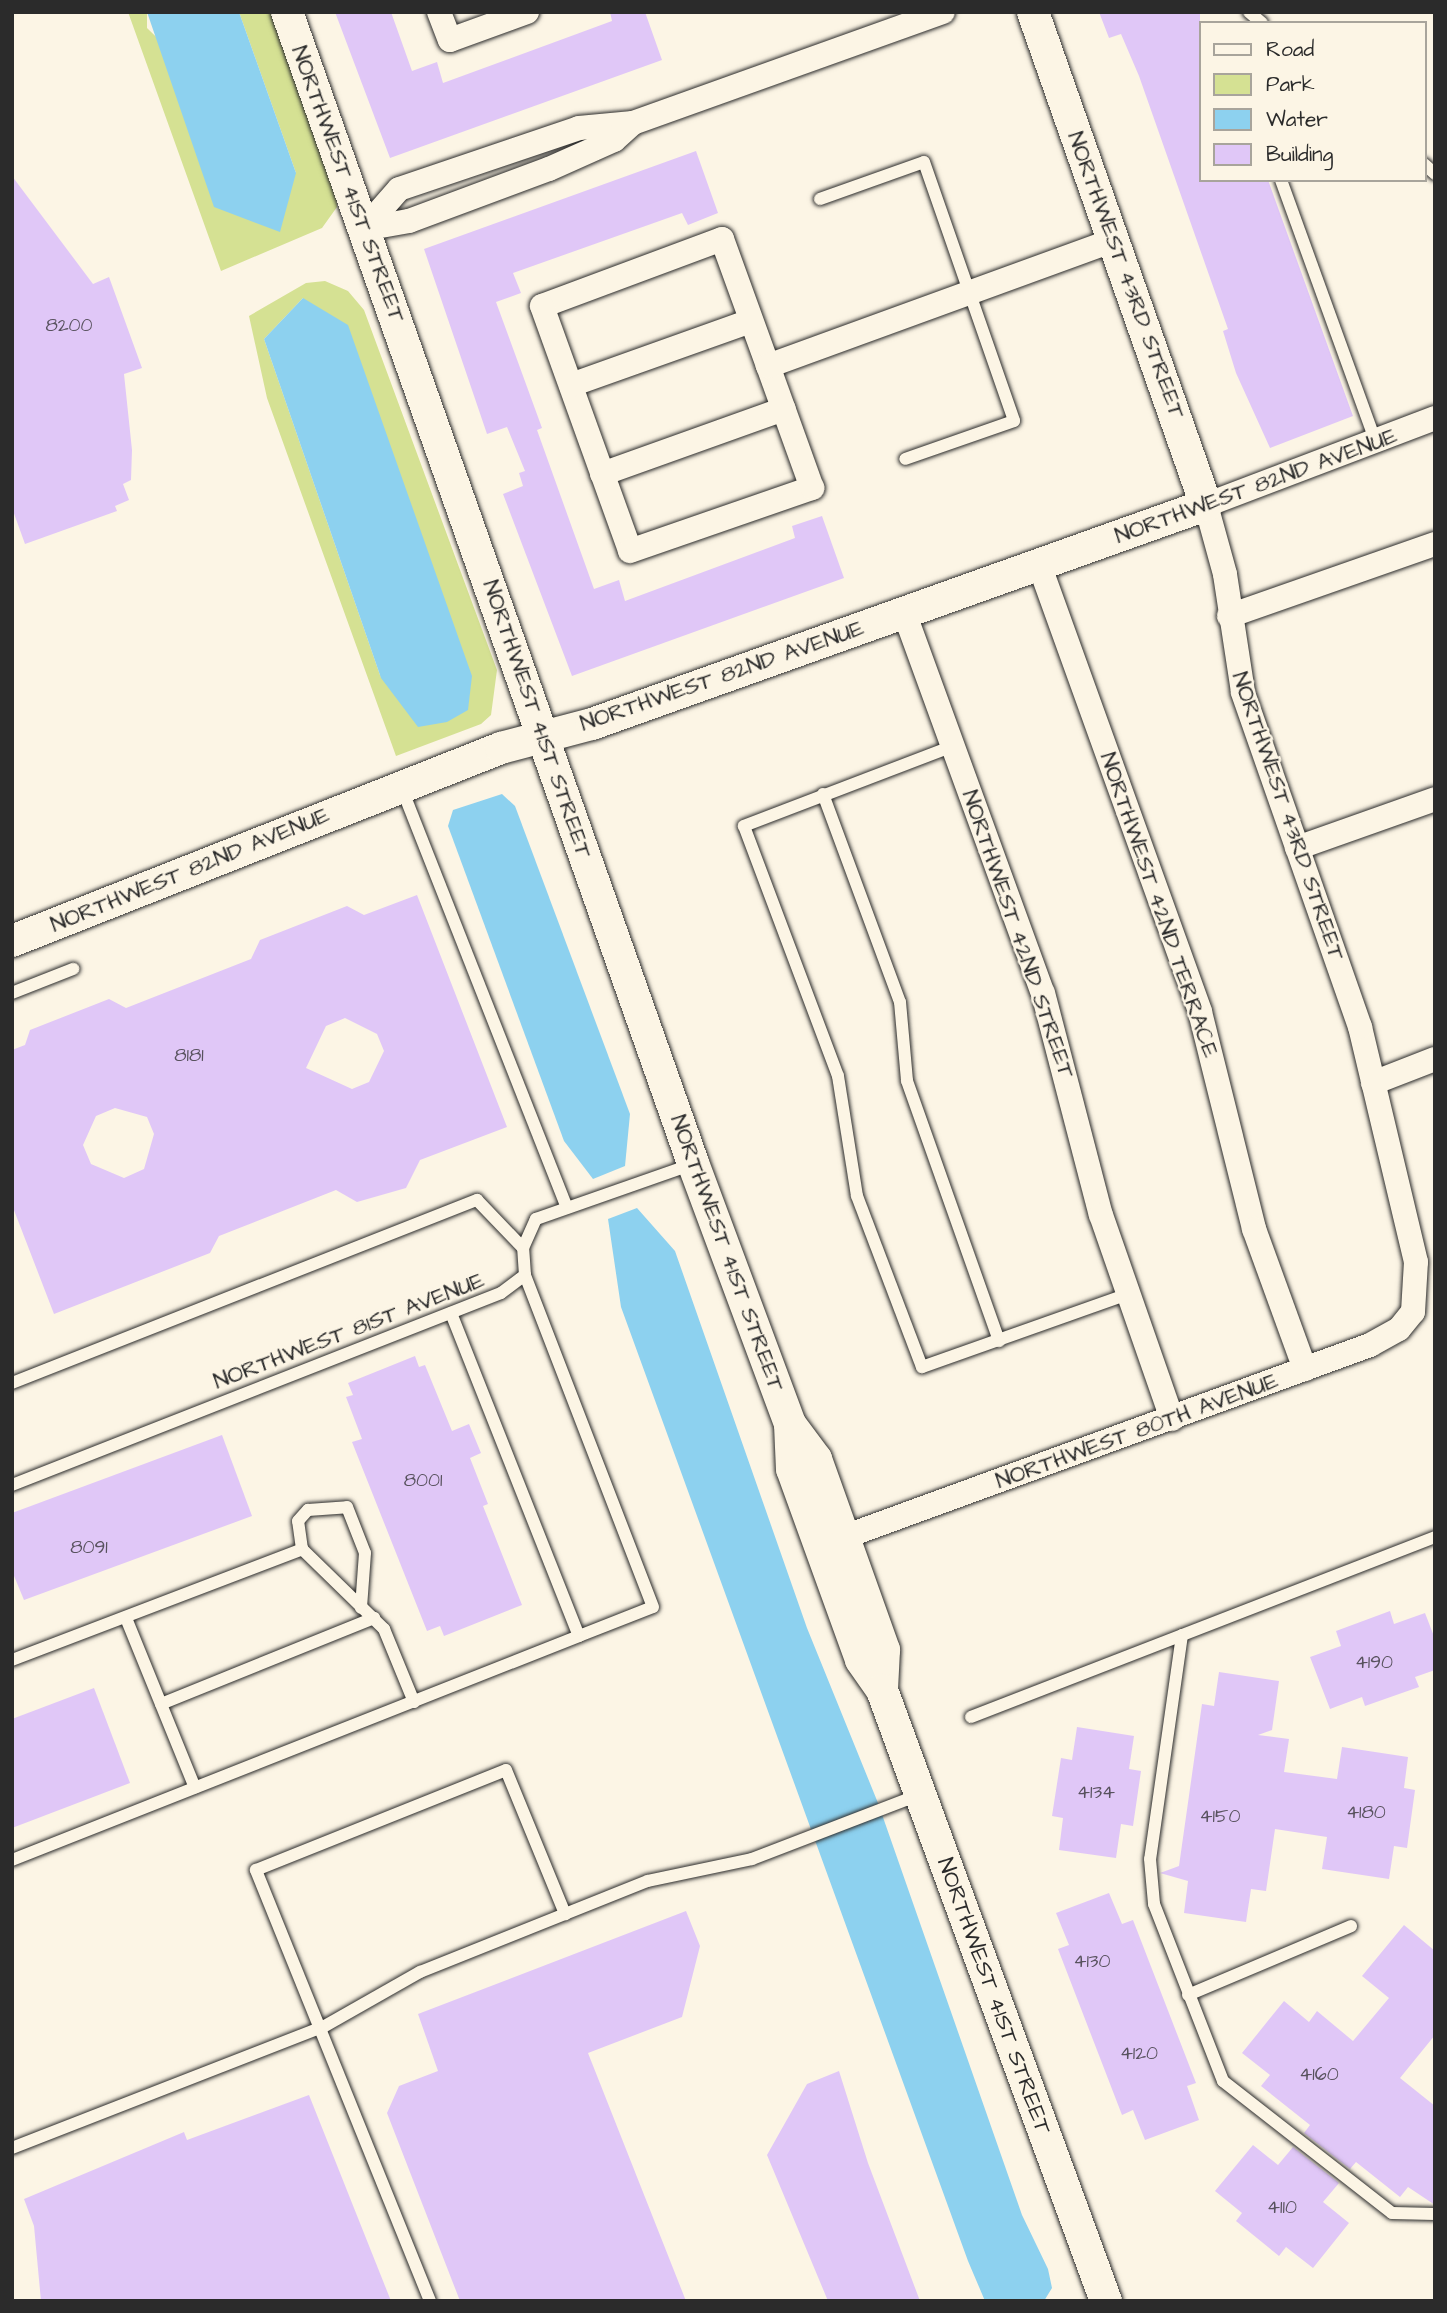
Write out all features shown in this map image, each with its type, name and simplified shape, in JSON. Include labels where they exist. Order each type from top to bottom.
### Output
[{"type":"street","name":"NORTHWEST 41ST STREET","points":[[287,12],[545,737],[693,1163],[790,1424],[816,1459],[884,1650],[882,1690],[910,1798],[1106,2301]]},
{"type":"street","points":[[439,12],[450,40],[527,12]]},
{"type":"street","points":[[364,229],[399,189],[579,128],[633,123],[943,12]]},
{"type":"street","name":"NORTHWEST 43RD STREET","points":[[1033,12],[1206,506],[1242,692],[1297,848],[1373,1083],[1425,1309]]},
{"type":"street","points":[[722,239],[751,321],[813,488],[630,551],[542,306],[722,239]]},
{"type":"street","points":[[768,366],[1114,240]]},
{"type":"street","points":[[570,385],[751,321]]},
{"type":"street","points":[[602,474],[783,409]]},
{"type":"street","name":"NORTHWEST 82ND AVENUE","points":[[12,941],[401,786],[1206,506],[1376,445],[1435,418]]},
{"type":"street","points":[[1229,616],[1435,544]]},
{"type":"street","name":"NORTHWEST 42ND TERRACE","points":[[1039,564],[1200,1012],[1249,1211],[1305,1369]]},
{"type":"street","name":"NORTHWEST 42ND STREET","points":[[904,611],[1052,1023],[1128,1294],[1172,1419]]},
{"type":"street","points":[[1297,848],[1435,799]]},
{"type":"street","points":[[1373,1083],[1435,1059]]},
{"type":"street","name":"NORTHWEST 80TH AVENUE","points":[[844,1537],[1305,1369],[1393,1334],[1425,1309]]},
{"type":"street","name":"NORTHWEST 41ST STREET","points":[[790,1424],[792,1469],[862,1660],[882,1690]]},
{"type":"lane","points":[[820,199],[924,162],[1014,421],[905,459]]},
{"type":"lane","points":[[1282,182],[1376,445]]},
{"type":"lane","points":[[953,747],[744,826],[838,1076],[857,1196],[922,1367],[1128,1294]]},
{"type":"lane","points":[[401,786],[567,1208]]},
{"type":"lane","points":[[823,794],[900,1002],[907,1080],[999,1341]]},
{"type":"lane","points":[[12,993],[73,969]]},
{"type":"lane","points":[[12,1860],[653,1607],[525,1275],[523,1248],[536,1219],[693,1163]]},
{"type":"lane","points":[[12,1383],[477,1200],[523,1248]]},
{"type":"lane","name":"NORTHWEST 81ST AVENUE","points":[[12,1485],[501,1293],[525,1275]]},
{"type":"lane","points":[[451,1313],[579,1636]]},
{"type":"lane","points":[[361,1608],[365,1553],[347,1507],[308,1510],[298,1521],[302,1549],[361,1608],[374,1618],[414,1702]]},
{"type":"lane","points":[[971,1717],[1435,1537]]},
{"type":"lane","points":[[12,1660],[302,1549]]},
{"type":"lane","points":[[126,1618],[195,1788]]},
{"type":"lane","points":[[161,1704],[374,1618]]},
{"type":"lane","points":[[1182,1635],[1150,1859],[1154,1904],[1223,2081],[1392,2213],[1435,2214]]},
{"type":"lane","points":[[430,2301],[323,2027],[256,1870],[506,1770],[565,1914]]},
{"type":"lane","points":[[12,2147],[323,2027],[420,1972],[565,1914],[658,1878],[740,1863],[910,1798]]},
{"type":"lane","points":[[1188,1995],[1351,1926]]},
{"type":"green space","points":[[128,12],[147,12],[147,28],[296,173],[239,12],[277,12],[335,178],[337,207],[322,228],[221,271]]},
{"type":"green space","points":[[325,281],[348,291],[364,310],[497,670],[491,715],[481,724],[396,756],[267,398],[249,316],[306,283]],"holes":[[[303,298],[381,678],[264,339]]]},
{"type":"water","points":[[147,12],[239,12],[296,173],[280,232],[214,207]]},
{"type":"water","points":[[303,298],[348,325],[472,676],[468,710],[447,722],[418,727],[381,678],[264,339]]},
{"type":"water","points":[[502,794],[515,806],[630,1114],[625,1166],[593,1179],[564,1141],[448,826],[453,810]]},
{"type":"water","points":[[637,1208],[675,1251],[807,1628],[878,1803],[1022,2215],[1048,2269],[1052,2288],[1044,2301],[985,2301],[968,2261],[621,1307],[608,1219]]},
{"type":"building","points":[[335,12],[391,12],[412,71],[437,62],[443,83],[612,21],[610,12],[645,12],[662,60],[390,158]]},
{"type":"building","points":[[1099,12],[1200,12],[1198,182],[1269,182],[1353,416],[1270,448],[1236,373],[1223,331],[1228,329],[1139,76],[1121,34],[1109,38]]},
{"type":"building","points":[[696,151],[718,213],[688,225],[682,213],[513,273],[521,293],[496,302],[542,428],[537,430],[594,589],[619,580],[625,601],[795,538],[792,526],[822,516],[844,578],[572,676],[503,494],[523,486],[519,473],[525,471],[507,427],[487,434],[424,249]]},
{"type":"building","points":[[12,176],[93,284],[109,277],[142,368],[124,374],[132,450],[131,480],[123,484],[129,500],[115,506],[117,511],[25,544],[12,508]]},
{"type":"building","points":[[417,895],[507,1127],[420,1160],[406,1188],[357,1202],[336,1190],[219,1236],[210,1253],[54,1314],[12,1205],[12,1050],[25,1045],[30,1030],[109,999],[126,1008],[251,959],[260,940],[347,906],[364,915]],"holes":[[[345,1018],[377,1034],[384,1051],[369,1082],[352,1089],[306,1068],[326,1026]],[[115,1108],[147,1117],[154,1134],[144,1169],[124,1178],[91,1164],[83,1145],[96,1116]]]},
{"type":"building","points":[[415,1356],[419,1367],[425,1365],[452,1431],[469,1424],[481,1453],[470,1458],[488,1504],[483,1506],[522,1605],[444,1636],[440,1626],[427,1631],[352,1442],[362,1439],[346,1397],[353,1395],[348,1383]]},
{"type":"building","points":[[222,1435],[252,1516],[24,1600],[12,1571],[12,1513]]},
{"type":"building","points":[[1390,1611],[1394,1624],[1425,1613],[1435,1639],[1435,1670],[1415,1677],[1419,1687],[1365,1706],[1362,1697],[1330,1709],[1310,1657],[1341,1646],[1336,1631]]},
{"type":"building","points":[[1219,1672],[1279,1681],[1272,1730],[1258,1735],[1289,1739],[1284,1772],[1337,1779],[1342,1747],[1408,1757],[1404,1788],[1415,1790],[1407,1848],[1394,1846],[1389,1879],[1322,1869],[1327,1837],[1275,1829],[1266,1891],[1251,1889],[1246,1922],[1184,1913],[1188,1881],[1160,1873],[1179,1866],[1202,1704],[1214,1706]]},
{"type":"building","points":[[94,1688],[130,1783],[12,1828],[12,1719]]},
{"type":"building","points":[[1077,1727],[1134,1736],[1129,1769],[1141,1771],[1133,1826],[1121,1824],[1116,1858],[1059,1850],[1063,1818],[1052,1816],[1061,1758],[1072,1760]]},
{"type":"building","points":[[1109,1893],[1122,1924],[1133,1920],[1196,2083],[1187,2086],[1199,2120],[1145,2140],[1133,2110],[1122,2115],[1058,1949],[1069,1945],[1056,1913]]},
{"type":"building","points":[[686,1911],[700,1946],[682,2017],[588,2053],[686,2301],[460,2301],[387,2113],[399,2086],[438,2071],[418,2014]]},
{"type":"building","points":[[1404,1925],[1435,1951],[1435,2035],[1400,2078],[1435,2106],[1435,2205],[1408,2187],[1400,2197],[1356,2162],[1350,2169],[1304,2133],[1310,2125],[1261,2086],[1270,2075],[1242,2053],[1284,2001],[1309,2022],[1317,2011],[1353,2041],[1389,1998],[1362,1976]]},
{"type":"building","points":[[839,2071],[868,2163],[920,2301],[828,2301],[767,2155],[807,2084]]},
{"type":"building","points":[[309,2095],[391,2301],[41,2301],[34,2226],[24,2199],[184,2132],[187,2140]]},
{"type":"building","points":[[1253,2145],[1278,2165],[1293,2147],[1339,2183],[1323,2202],[1349,2223],[1313,2268],[1286,2247],[1279,2256],[1236,2221],[1242,2213],[1215,2191]]}]
